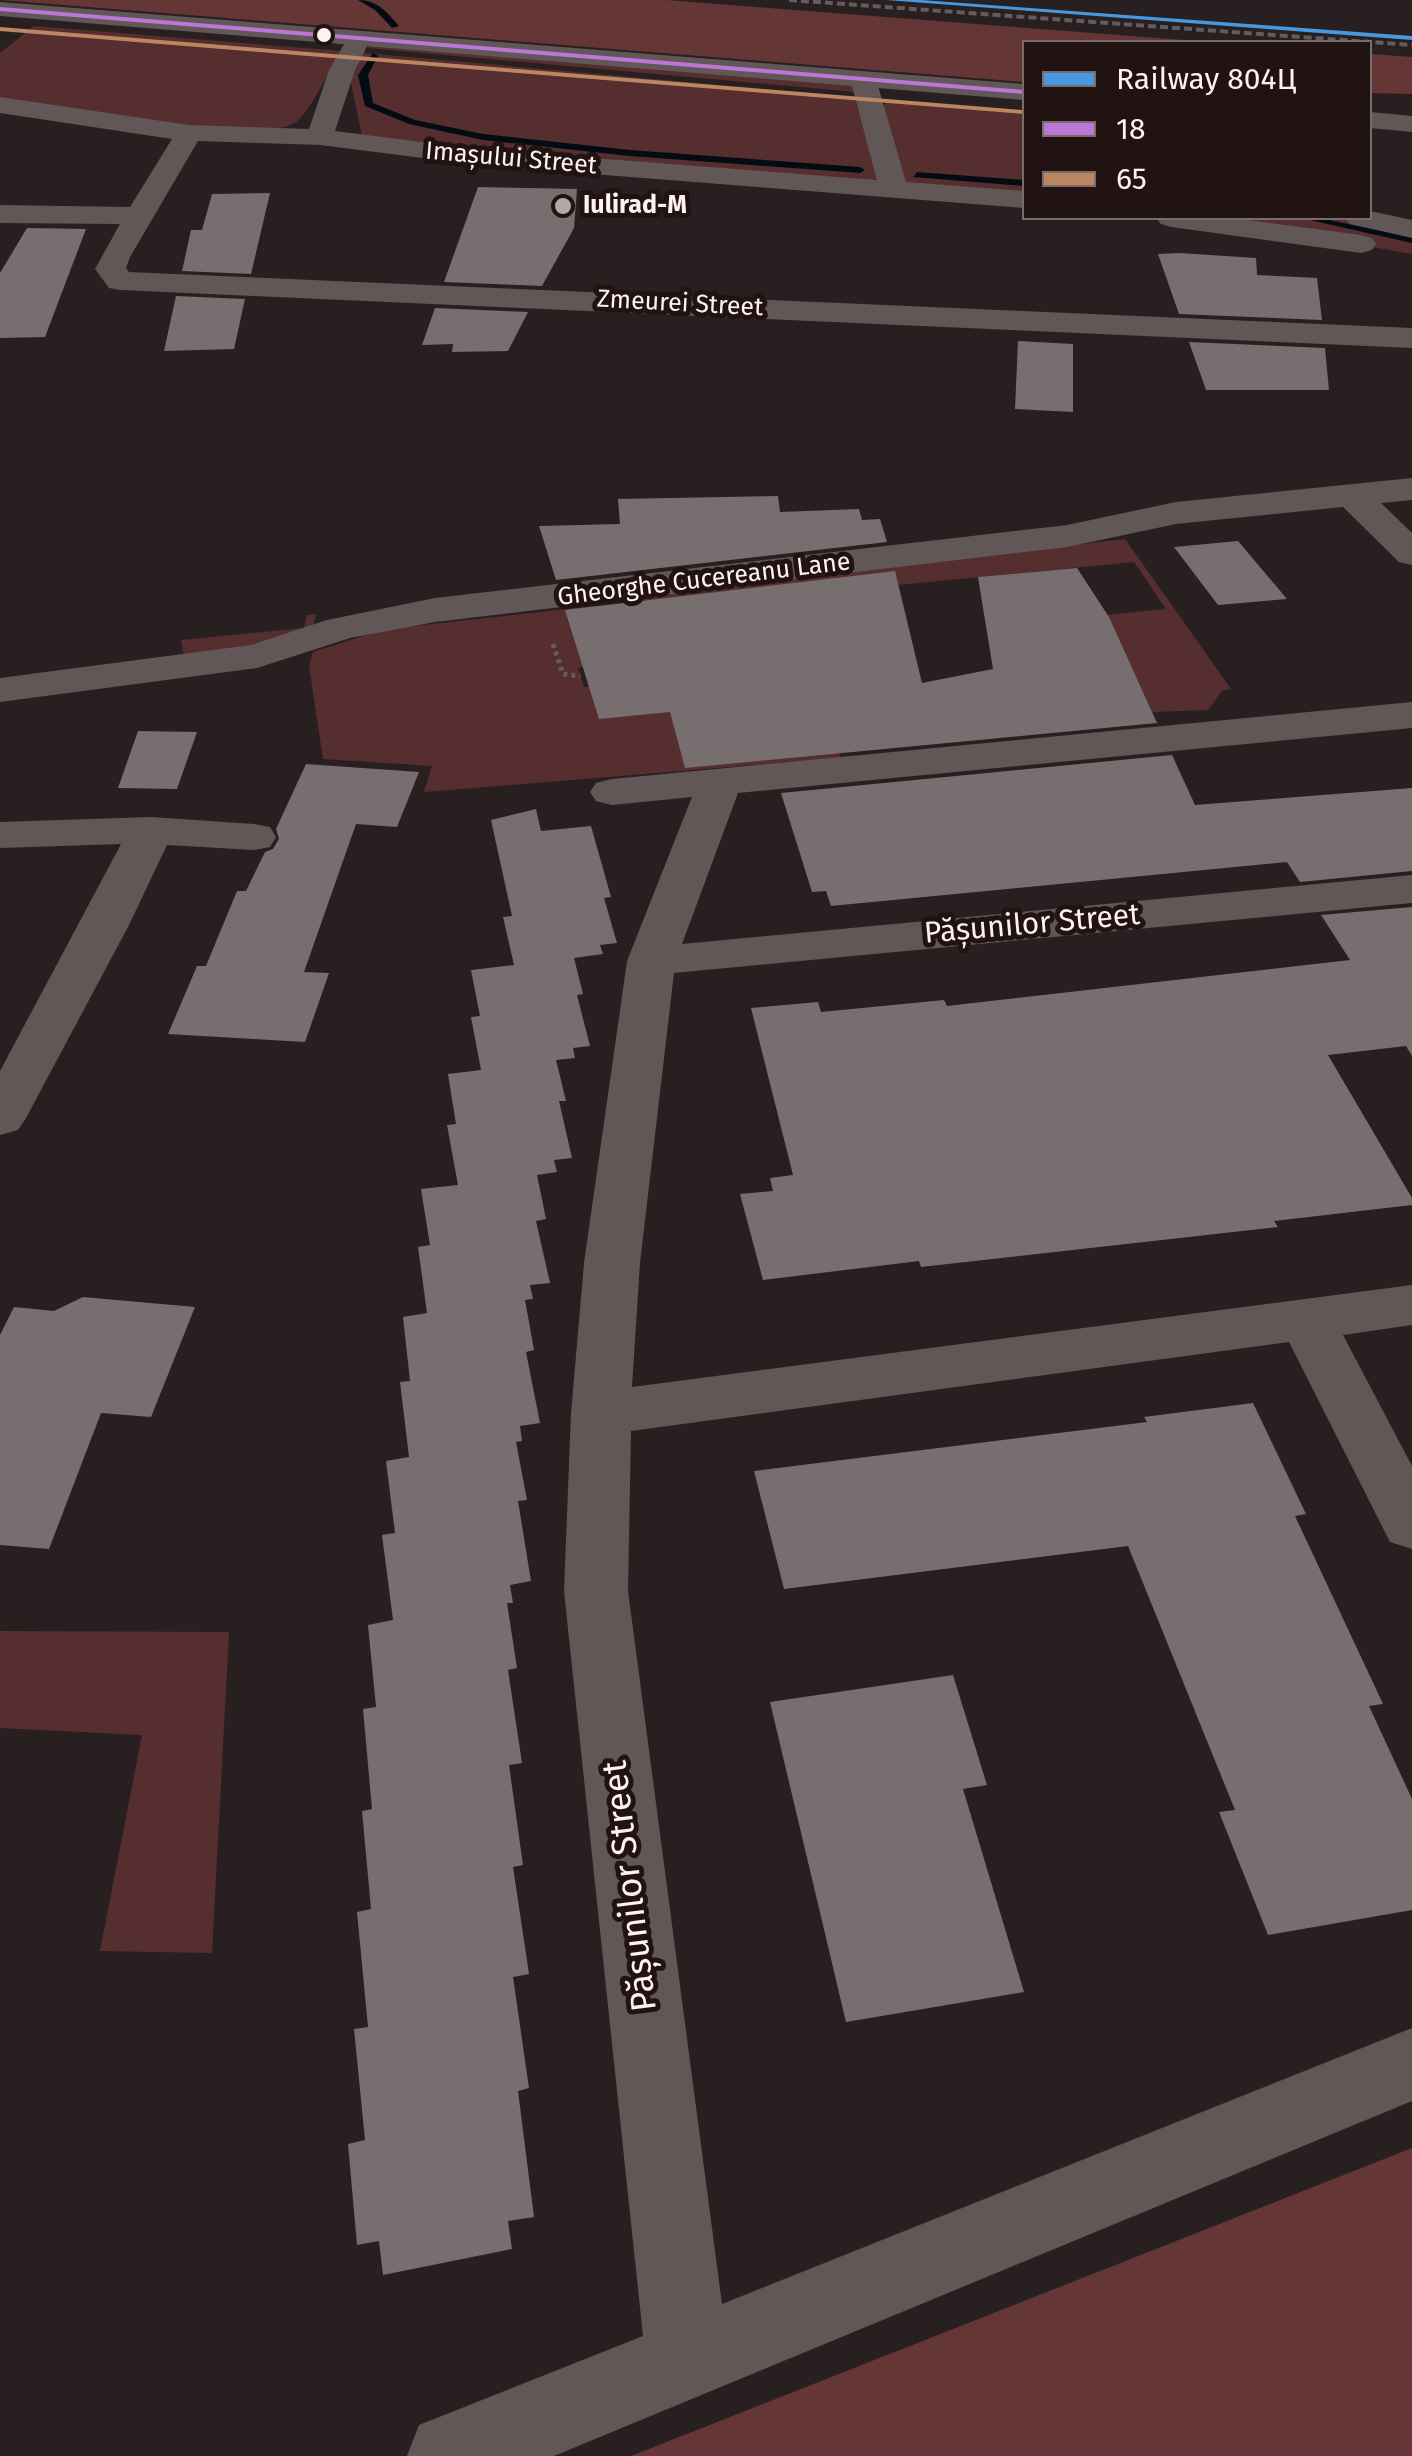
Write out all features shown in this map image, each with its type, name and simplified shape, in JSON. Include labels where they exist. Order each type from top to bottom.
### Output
[{"type":"main road","points":[[0,10],[1022,92]]},
{"type":"main road","points":[[1372,120],[1412,124]]},
{"type":"street","points":[[320,137],[342,70],[359,38]]},
{"type":"street","points":[[863,78],[893,188]]},
{"type":"street","name":"Imașului Street","points":[[0,105],[189,134],[320,137],[478,157],[1022,200]]},
{"type":"street","name":"Zmeurei Street","points":[[189,134],[110,268],[120,281],[1412,338]]},
{"type":"street","points":[[0,214],[140,216]]},
{"type":"street","points":[[1203,220],[1360,230],[1412,229]]},
{"type":"street","name":"Gheorghe Cucereanu Lane","points":[[0,690],[257,656],[341,628],[435,610],[1066,536],[1176,514],[1412,489]]},
{"type":"street","points":[[1352,496],[1412,554]]},
{"type":"street","points":[[612,792],[1412,715]]},
{"type":"street","name":"Pășunilor Street","points":[[687,2357],[596,1590],[601,1413],[612,1263],[651,961],[720,783]]},
{"type":"street","points":[[0,1118],[151,830]]},
{"type":"street","points":[[6,835],[151,830],[254,836]]},
{"type":"street","points":[[6,835],[120,892]]},
{"type":"street","name":"Pășunilor Street","points":[[651,961],[1412,889]]},
{"type":"street","points":[[601,1413],[1412,1305]]},
{"type":"street","points":[[1306,1319],[1412,1525]]},
{"type":"street","points":[[450,2456],[1412,2064]]},
{"type":"shaded area","points":[[1,0],[666,0],[1183,40],[1022,40],[1022,82]]},
{"type":"shaded area","points":[[34,26],[341,51],[296,122],[276,129],[201,128],[0,101],[0,53]]},
{"type":"shaded area","points":[[370,45],[854,85],[856,92],[368,48]]},
{"type":"shaded area","points":[[364,53],[854,97],[879,179],[863,182],[362,137],[350,77]]},
{"type":"shaded area","points":[[1372,54],[1412,57],[1412,94],[1372,93]]},
{"type":"shaded area","points":[[888,100],[1022,112],[1022,197],[900,181],[881,110]]},
{"type":"shaded area","points":[[1222,220],[1356,220],[1412,233],[1412,254]]},
{"type":"shaded area","points":[[1125,539],[1231,689],[1222,691],[1208,710],[1152,712],[1132,668],[1045,621],[1166,609],[1134,562],[867,588],[643,601],[641,595]]},
{"type":"shaded area","points":[[595,606],[598,614],[583,667],[578,668],[584,687],[804,667],[841,758],[424,792],[432,766],[323,759],[309,666],[313,652],[386,629]]},
{"type":"shaded area","points":[[316,614],[312,630],[249,649],[185,660],[181,640],[304,628],[307,615]]},
{"type":"shaded area","points":[[0,1631],[229,1632],[212,1953],[100,1951],[142,1735],[0,1728]]},
{"type":"shaded area","points":[[1412,2148],[1412,2456],[631,2456]]},
{"type":"building","points":[[478,187],[577,189],[574,228],[542,286],[444,282]]},
{"type":"building","points":[[270,193],[251,274],[182,271],[191,230],[202,230],[212,194]]},
{"type":"building","points":[[27,228],[86,229],[45,337],[0,338],[0,273]]},
{"type":"building","points":[[1158,254],[1256,258],[1257,275],[1317,278],[1322,320],[1179,314]]},
{"type":"building","points":[[176,296],[245,299],[234,349],[164,351]]},
{"type":"building","points":[[435,308],[528,312],[508,351],[452,352],[453,344],[422,345]]},
{"type":"building","points":[[1018,341],[1073,344],[1073,412],[1015,409]]},
{"type":"building","points":[[1189,342],[1325,348],[1329,390],[1206,390]]},
{"type":"building","points":[[778,496],[780,512],[859,509],[862,520],[880,519],[887,542],[556,580],[539,526],[620,524],[618,499]]},
{"type":"building","points":[[1238,541],[1287,599],[1218,605],[1174,547]]},
{"type":"building","points":[[1077,568],[1109,617],[1157,723],[685,768],[670,712],[599,719],[565,610],[895,571],[922,683],[993,669],[978,577]]},
{"type":"building","points":[[138,731],[197,732],[177,789],[118,788]]},
{"type":"building","points":[[1172,755],[1195,805],[1412,788],[1412,871],[1300,882],[1287,862],[831,906],[826,891],[812,892],[781,793]]},
{"type":"building","points":[[306,764],[419,772],[397,827],[356,824],[304,972],[329,973],[305,1042],[168,1034],[197,966],[206,966],[237,891],[246,891],[265,852],[273,849],[279,839],[276,829]]},
{"type":"building","points":[[536,809],[541,831],[591,826],[611,897],[604,898],[617,943],[600,945],[603,954],[574,958],[583,994],[577,995],[590,1046],[573,1048],[575,1058],[556,1060],[566,1101],[559,1101],[572,1158],[554,1160],[557,1172],[537,1175],[546,1219],[536,1221],[550,1283],[530,1285],[533,1299],[525,1300],[534,1350],[526,1352],[540,1423],[520,1426],[522,1441],[516,1442],[527,1500],[518,1501],[531,1581],[510,1585],[513,1603],[507,1603],[517,1668],[508,1670],[522,1763],[509,1765],[523,1865],[513,1867],[529,1974],[513,1977],[529,2088],[518,2091],[534,2217],[508,2221],[512,2249],[383,2275],[379,2241],[357,2245],[348,2144],[365,2140],[354,2029],[368,2027],[357,1912],[371,1909],[362,1811],[372,1809],[363,1709],[376,1707],[368,1625],[393,1620],[382,1535],[395,1533],[386,1461],[409,1457],[400,1382],[410,1381],[403,1317],[427,1313],[418,1247],[430,1245],[421,1189],[458,1185],[447,1125],[456,1124],[448,1074],[481,1070],[471,1017],[480,1016],[471,970],[514,965],[503,917],[512,916],[491,820]]},
{"type":"building","points":[[1412,907],[1412,1056],[1406,1046],[1328,1055],[1412,1198],[1412,1205],[1274,1221],[1278,1227],[921,1267],[919,1261],[763,1280],[740,1194],[773,1191],[770,1178],[793,1175],[751,1008],[818,1002],[821,1012],[944,1000],[947,1006],[1350,960],[1321,915]]},
{"type":"building","points":[[83,1297],[195,1307],[151,1417],[101,1413],[49,1549],[0,1545],[0,1335],[14,1307],[54,1311]]},
{"type":"building","points":[[1253,1403],[1306,1514],[1295,1516],[1383,1704],[1369,1706],[1412,1799],[1412,1910],[1268,1935],[1219,1812],[1235,1810],[1128,1546],[784,1589],[754,1471],[1147,1422],[1144,1417]]},
{"type":"building","points":[[953,1675],[987,1785],[963,1789],[1024,1992],[846,2022],[770,1702]]},
{"type":"waterway","points":[[362,0],[378,8],[395,26]]},
{"type":"waterway","points":[[373,56],[363,75],[368,104],[435,128],[592,149],[860,170]]},
{"type":"waterway","points":[[917,175],[1022,183]]},
{"type":"waterway","points":[[1316,220],[1412,240]]},
{"type":"railway","points":[[789,0],[1343,40]]},
{"type":"railway","points":[[1372,42],[1412,45]]},
{"type":"rail line","name":"804Ц","points":[[890,0],[1412,38]]},
{"type":"transit line","name":"18","points":[[0,9],[1022,92]]},
{"type":"transit line","name":"65","points":[[0,29],[1022,112]]},
{"type":"place","name":"Iulirad-M","points":[[563,206]]}]
